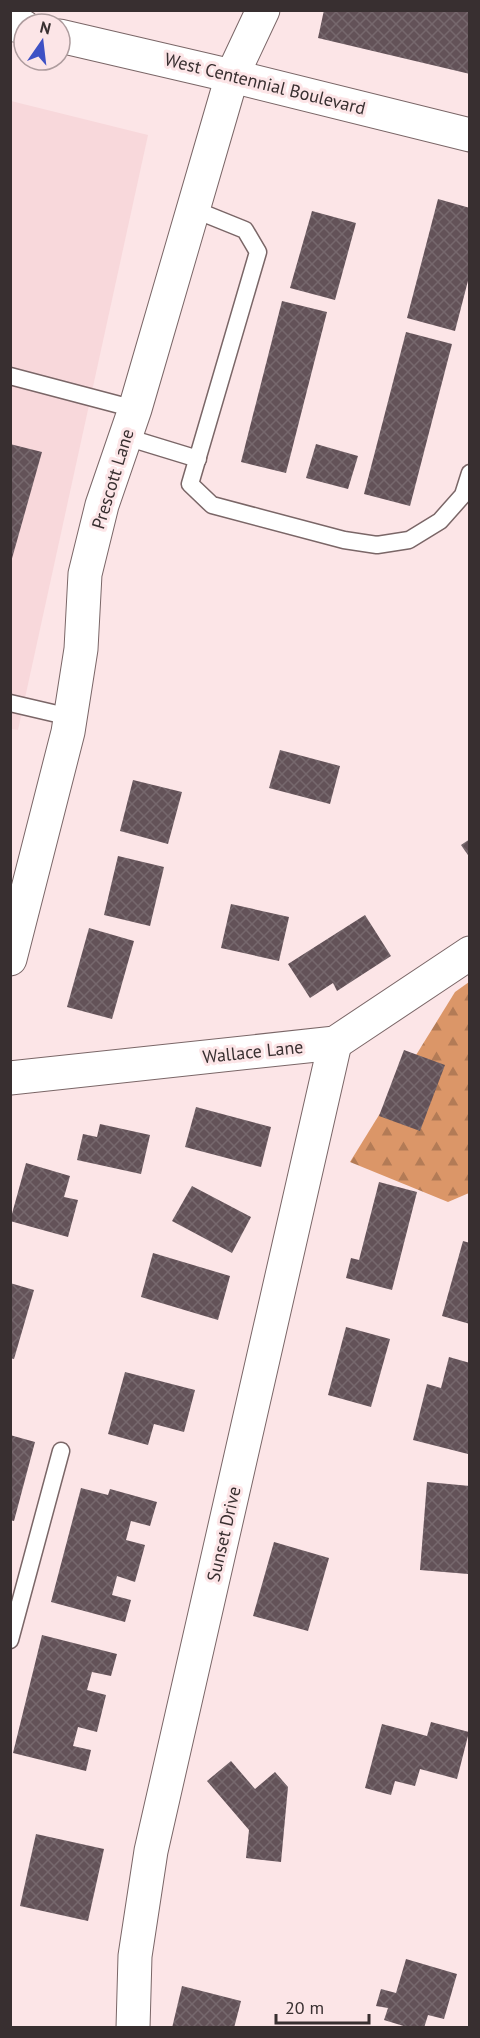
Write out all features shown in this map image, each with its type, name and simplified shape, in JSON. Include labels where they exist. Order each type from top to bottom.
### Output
[{"type":"street","name":"Prescott Lane","points":[[10,959],[68,732],[81,648],[86,574],[102,505],[130,423],[232,75],[263,10]]},
{"type":"street","name":"West Centennial Boulevard","points":[[72,39],[232,75],[470,135]]},
{"type":"street","name":"Wallace Lane","points":[[10,1078],[335,1043],[470,953]]},
{"type":"street","name":"Sunset Drive","points":[[133,2028],[135,1956],[151,1851],[335,1043]]},
{"type":"lane","points":[[193,208],[245,230],[258,252],[190,484],[212,505],[344,540],[377,545],[409,540],[440,521],[464,495],[470,473]]},
{"type":"lane","points":[[10,376],[130,423],[198,459]]},
{"type":"lane","points":[[10,703],[70,717]]},
{"type":"lane","points":[[10,1640],[61,1450]]},
{"type":"shaded area","points":[[11,101],[148,135],[18,730],[11,729]]},
{"type":"green space","points":[[469,982],[469,1193],[448,1202],[350,1162],[455,992]]},
{"type":"building","points":[[324,10],[470,10],[470,74],[318,38]]},
{"type":"building","points":[[438,199],[470,208],[470,273],[455,331],[407,318]]},
{"type":"building","points":[[312,211],[356,223],[335,300],[290,288]]},
{"type":"building","points":[[282,301],[327,312],[286,473],[241,462]]},
{"type":"building","points":[[406,332],[452,344],[410,506],[364,494]]},
{"type":"building","points":[[10,444],[42,452],[11,562],[10,562]]},
{"type":"building","points":[[316,444],[358,456],[348,489],[306,478]]},
{"type":"building","points":[[280,750],[340,766],[330,804],[269,788]]},
{"type":"building","points":[[133,780],[182,792],[168,844],[120,831]]},
{"type":"building","points":[[470,839],[470,858],[461,845]]},
{"type":"building","points":[[118,856],[164,867],[150,926],[104,915]]},
{"type":"building","points":[[231,904],[289,917],[279,961],[221,948]]},
{"type":"building","points":[[365,915],[391,956],[337,991],[333,983],[310,998],[288,964]]},
{"type":"building","points":[[89,928],[134,941],[112,1019],[67,1007]]},
{"type":"building","points":[[404,1050],[445,1065],[420,1131],[379,1116]]},
{"type":"building","points":[[196,1107],[271,1127],[261,1167],[185,1147]]},
{"type":"building","points":[[100,1124],[150,1135],[141,1174],[77,1160],[83,1134],[97,1137]]},
{"type":"building","points":[[26,1163],[70,1176],[64,1197],[78,1200],[68,1237],[10,1221]]},
{"type":"building","points":[[379,1182],[417,1192],[392,1290],[346,1278],[351,1258],[359,1260]]},
{"type":"building","points":[[192,1186],[251,1217],[232,1253],[172,1221]]},
{"type":"building","points":[[463,1241],[470,1243],[470,1324],[442,1316]]},
{"type":"building","points":[[153,1253],[230,1276],[218,1320],[141,1297]]},
{"type":"building","points":[[10,1283],[34,1290],[14,1359],[10,1358]]},
{"type":"building","points":[[346,1327],[390,1339],[371,1407],[328,1395]]},
{"type":"building","points":[[449,1357],[470,1363],[470,1447],[468,1454],[413,1440],[427,1384],[441,1388]]},
{"type":"building","points":[[125,1372],[195,1390],[184,1432],[154,1424],[148,1445],[108,1434]]},
{"type":"building","points":[[10,1435],[35,1442],[14,1521],[10,1520]]},
{"type":"building","points":[[427,1482],[470,1486],[468,1574],[420,1570]]},
{"type":"building","points":[[81,1488],[108,1495],[110,1489],[157,1502],[150,1526],[131,1521],[126,1540],[145,1545],[135,1582],[117,1576],[112,1595],[131,1600],[125,1622],[51,1602]]},
{"type":"building","points":[[274,1542],[329,1558],[308,1631],[253,1616]]},
{"type":"building","points":[[42,1635],[117,1654],[111,1676],[92,1672],[87,1690],[106,1695],[97,1732],[78,1727],[73,1746],[91,1750],[86,1771],[13,1753]]},
{"type":"building","points":[[431,1722],[469,1732],[457,1779],[420,1769],[415,1786],[395,1781],[391,1795],[365,1788],[382,1724],[427,1736]]},
{"type":"building","points":[[231,1761],[255,1789],[275,1772],[288,1787],[281,1862],[246,1858],[249,1830],[207,1781]]},
{"type":"building","points":[[36,1834],[104,1849],[88,1921],[20,1906]]},
{"type":"building","points":[[406,1959],[457,1974],[444,2019],[428,2015],[424,2028],[410,2028],[384,2020],[388,2008],[376,2006],[381,1989],[396,1993]]},
{"type":"building","points":[[182,1986],[241,2001],[234,2028],[172,2028]]}]
